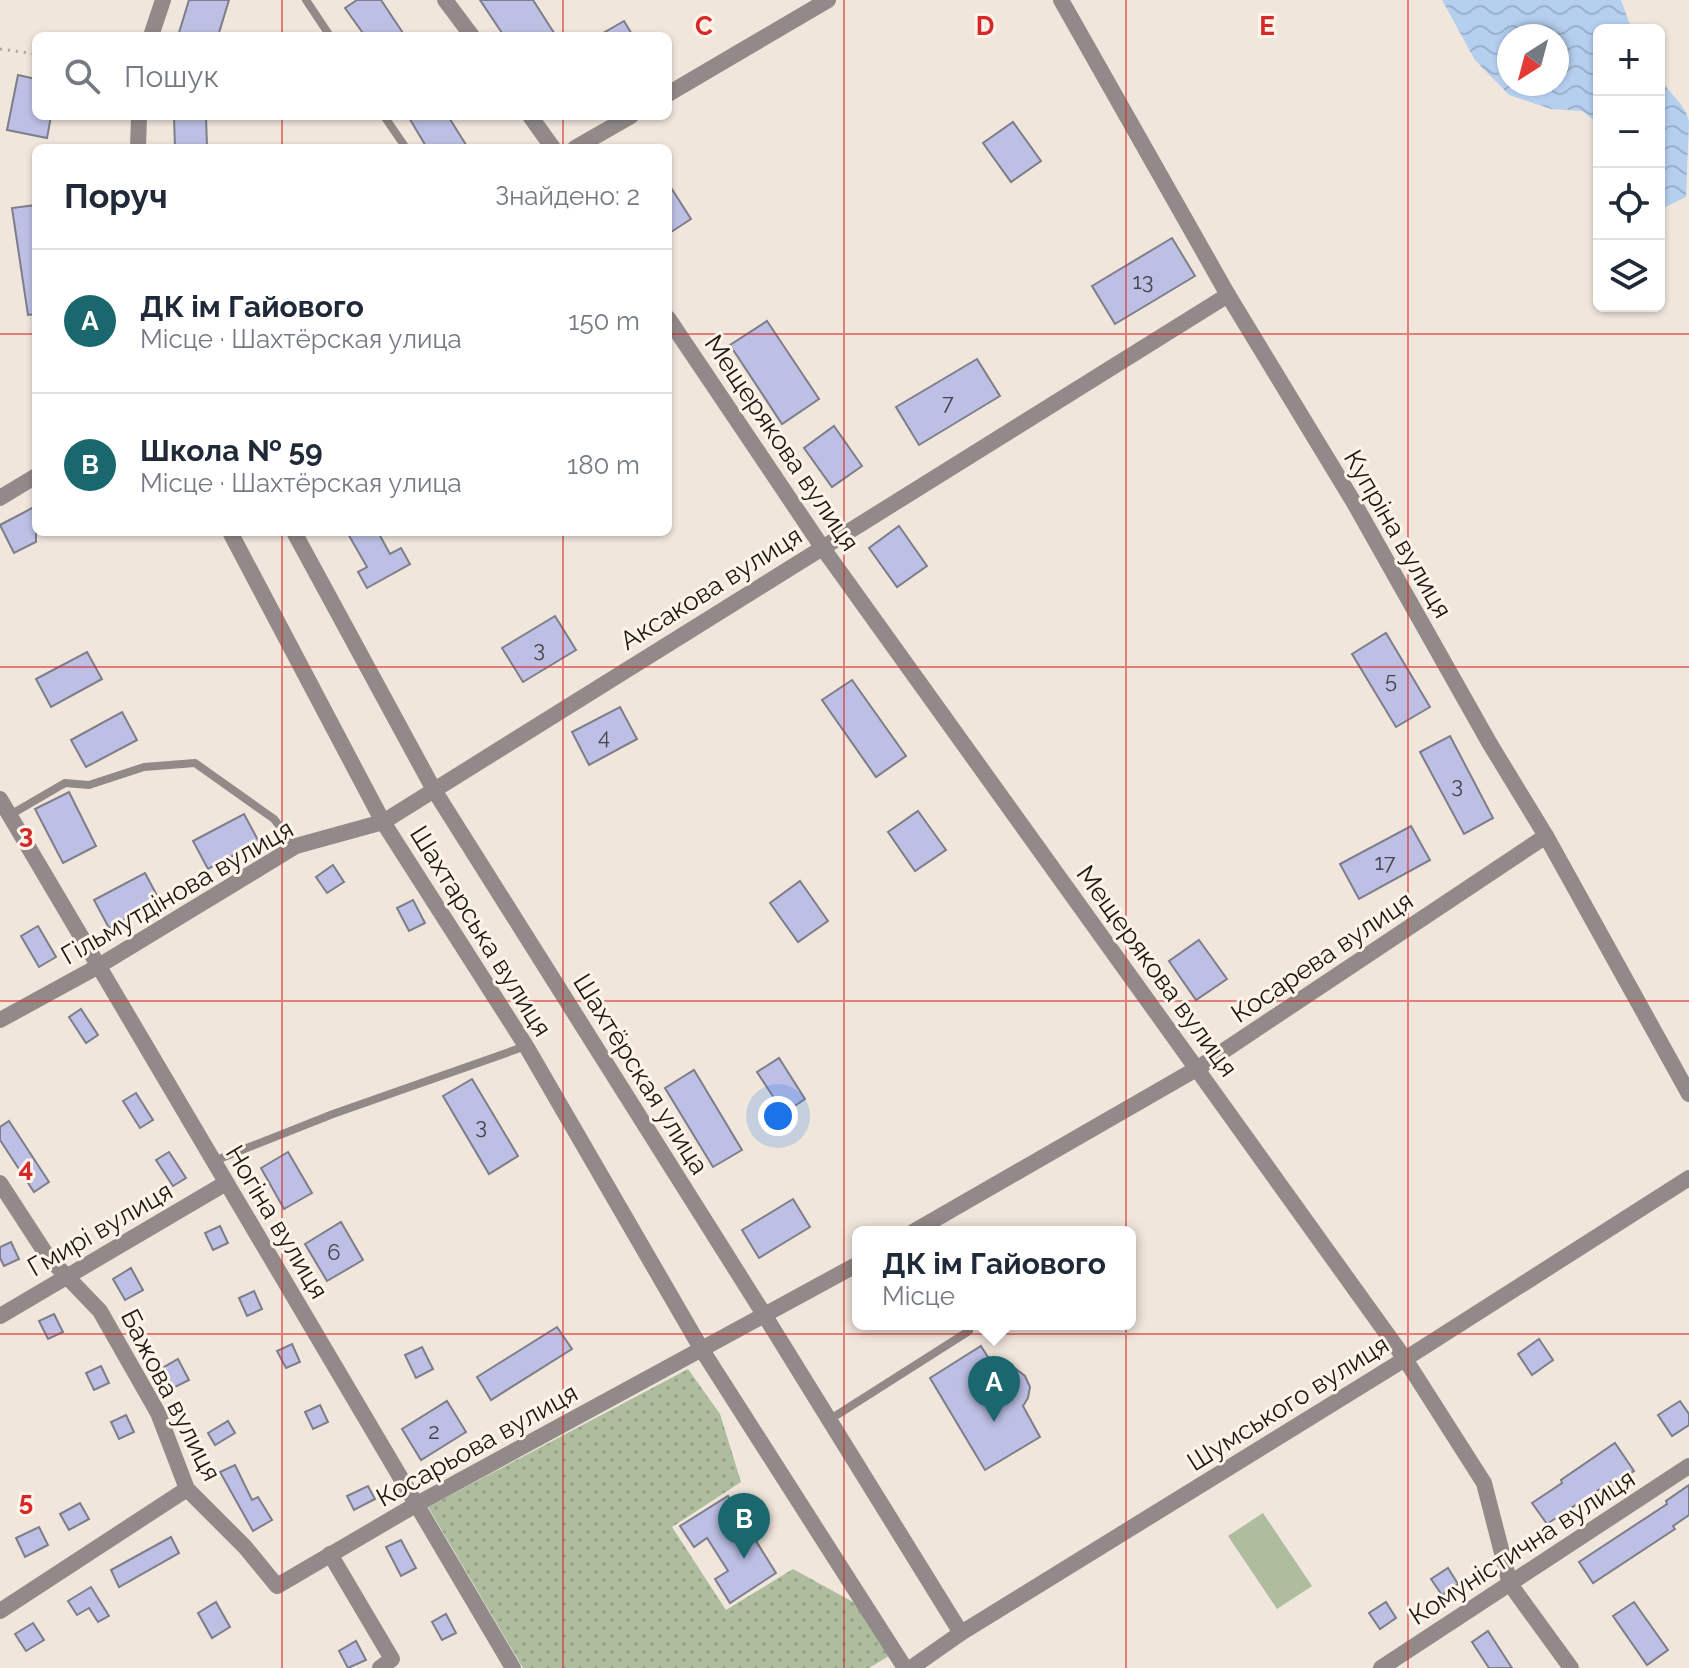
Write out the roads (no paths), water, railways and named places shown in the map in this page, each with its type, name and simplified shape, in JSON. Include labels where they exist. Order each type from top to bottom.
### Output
[{"type":"street","points":[[152,32],[163,0]]},
{"type":"street","points":[[445,0],[469,32]]},
{"type":"street","points":[[672,92],[828,0]]},
{"type":"street","name":"Купріна вулиця","points":[[1061,0],[1228,295],[1353,501],[1490,744],[1546,836],[1689,1094]]},
{"type":"street","points":[[138,144],[139,120]]},
{"type":"street","points":[[533,120],[550,144]]},
{"type":"street","points":[[582,144],[624,120]]},
{"type":"street","name":"Аксакова вулиця","points":[[383,822],[1228,295]]},
{"type":"street","name":"Мещерякова вулиця","points":[[672,324],[822,547],[1405,1359],[1484,1483],[1510,1584],[1571,1668]]},
{"type":"street","points":[[0,498],[32,478]]},
{"type":"street","name":"Шахтарська вулиця","points":[[232,536],[383,822],[526,1046],[702,1350],[905,1668]]},
{"type":"street","name":"Шахтёрская улица","points":[[296,536],[434,790],[961,1633]]},
{"type":"street","name":"Ногіна вулиця","points":[[0,799],[513,1668]]},
{"type":"street","name":"Гільмутдінова вулиця","points":[[0,1020],[97,967],[296,846],[383,822]]},
{"type":"street","name":"Косарева вулиця","points":[[923,1226],[1198,1068],[1546,836]]},
{"type":"street","name":"Шумського вулиця","points":[[911,1668],[961,1633],[1405,1359],[1689,1178]]},
{"type":"street","name":"Бажова вулиця","points":[[0,1183],[35,1239],[65,1277],[83,1291],[100,1311],[158,1413],[187,1489],[245,1547],[277,1586]]},
{"type":"street","name":"Гмирі вулиця","points":[[0,1316],[226,1183]]},
{"type":"street","points":[[702,1350],[852,1267]]},
{"type":"street","name":"Косарьова вулиця","points":[[277,1586],[417,1504],[702,1350]]},
{"type":"street","name":"Комуністична вулиця","points":[[1381,1668],[1689,1466]]},
{"type":"street","points":[[0,1611],[187,1489]]},
{"type":"street","points":[[330,1554],[392,1659],[380,1668]]},
{"type":"lane","points":[[306,0],[327,32]]},
{"type":"lane","points":[[387,120],[403,144]]},
{"type":"lane","points":[[10,815],[65,783],[89,785],[144,767],[195,763],[274,819],[296,846]]},
{"type":"lane","points":[[213,1162],[333,1114],[526,1046]]},
{"type":"lane","points":[[829,1420],[969,1331]]},
{"type":"water","points":[[1442,0],[1621,0],[1630,24],[1593,24],[1593,119],[1582,111],[1551,109],[1512,96],[1569,96],[1569,24],[1497,24],[1497,83],[1475,60]]},
{"type":"water","points":[[1665,85],[1684,109],[1689,121],[1686,197],[1665,207]]},
{"type":"place","name":"ДК ім Гайового","points":[[994,1422]]},
{"type":"place","name":"Школа № 59","points":[[744,1559]]}]
